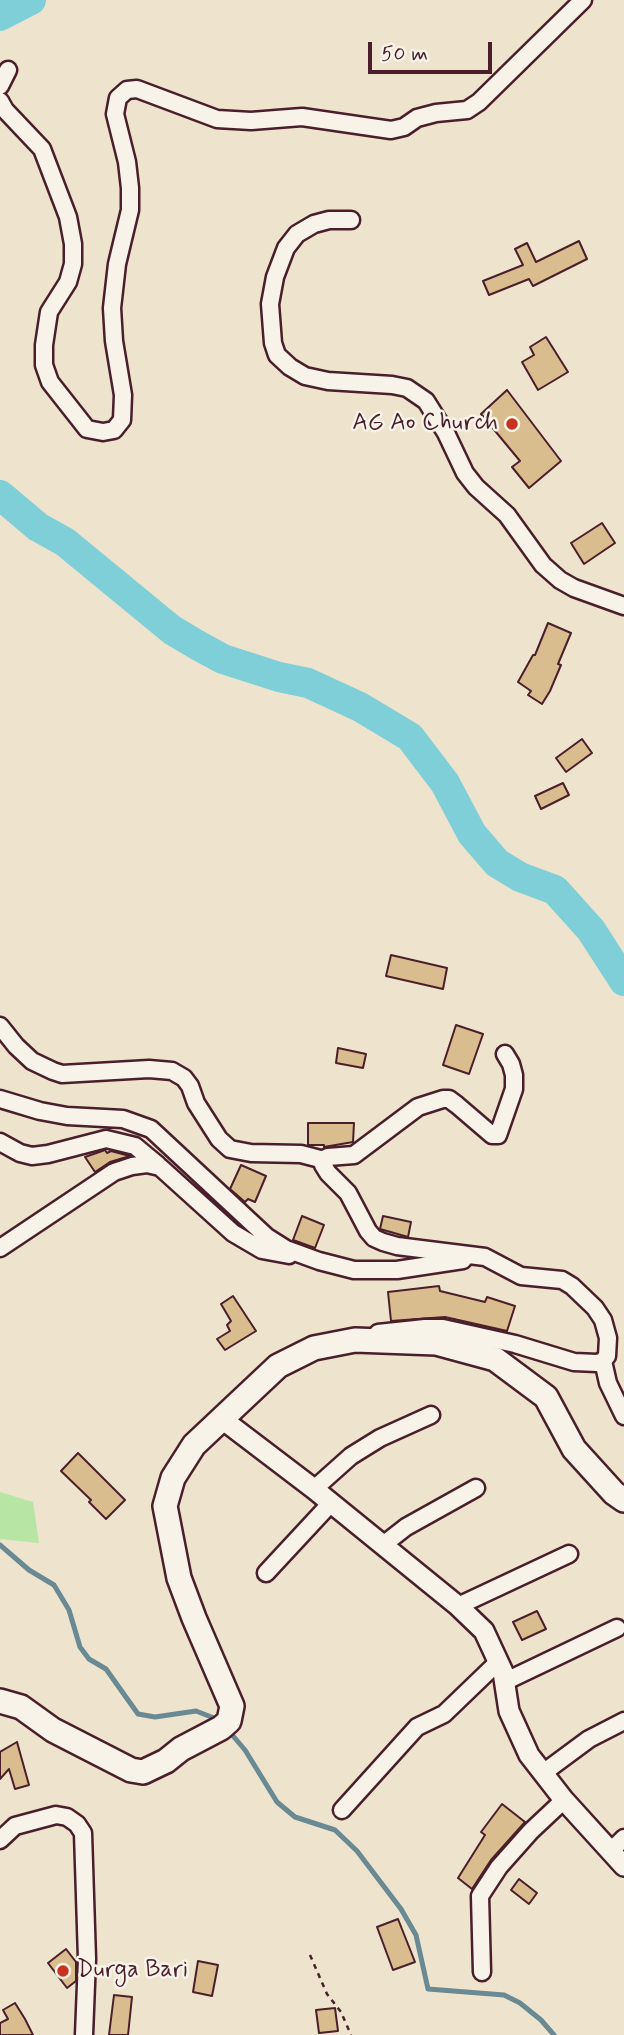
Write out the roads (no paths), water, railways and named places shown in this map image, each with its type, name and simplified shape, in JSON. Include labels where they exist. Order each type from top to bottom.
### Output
[{"type":"main road","points":[[0,1701],[21,1707],[53,1730],[131,1770],[143,1772],[166,1761],[229,1721],[232,1706],[179,1578],[165,1506],[173,1478],[194,1446],[278,1366],[314,1348],[355,1340],[436,1343],[495,1359],[546,1397],[574,1449],[614,1493],[624,1500]]},
{"type":"street","points":[[0,101],[5,110],[42,149],[68,218],[73,244],[73,264],[68,282],[49,312],[44,365],[50,382],[87,429],[103,432],[114,430],[122,421],[123,395],[114,341],[112,308],[117,264],[130,210],[130,188],[127,162],[115,114],[118,98],[127,90],[137,89],[217,119],[251,121],[302,117],[391,130],[436,113],[467,110],[479,102],[583,0]]},
{"type":"street","points":[[0,86],[8,70]]},
{"type":"street","points":[[351,220],[329,220],[314,224],[297,234],[286,248],[275,277],[270,304],[272,343],[277,355],[290,368],[305,376],[407,388],[426,401],[446,433],[465,473],[476,487],[507,515],[543,565],[567,584],[624,606]]},
{"type":"street","points":[[0,1026],[32,1061],[62,1074],[149,1069],[172,1071],[184,1078],[190,1086],[196,1103],[219,1139],[230,1149],[251,1153],[302,1154],[324,1160],[328,1157],[354,1155],[418,1107],[443,1098],[457,1105],[492,1135],[498,1135],[514,1089],[514,1075],[505,1054]]},
{"type":"street","points":[[0,1099],[40,1111],[76,1117],[123,1119],[151,1129],[267,1237],[285,1249],[319,1261]]},
{"type":"street","points":[[0,1142],[32,1156],[106,1139],[135,1146],[233,1233],[262,1250],[354,1270],[424,1268],[476,1257]]},
{"type":"street","points":[[324,1160],[323,1166],[348,1193],[374,1238],[397,1246],[485,1258],[520,1276],[562,1280],[585,1296],[603,1321],[609,1347],[603,1361],[608,1383],[624,1416]]},
{"type":"street","points":[[0,1248],[114,1172],[147,1164],[160,1167]]},
{"type":"street","points":[[355,1340],[399,1330],[443,1328],[515,1344],[560,1360],[584,1364],[603,1361]]},
{"type":"street","points":[[314,1489],[351,1456],[380,1438],[431,1415]]},
{"type":"street","points":[[222,1419],[314,1489],[458,1606],[484,1631],[498,1662],[509,1711],[529,1755],[564,1800],[619,1852]]},
{"type":"street","points":[[383,1545],[406,1527],[476,1488]]},
{"type":"street","points":[[266,1573],[331,1503]]},
{"type":"street","points":[[458,1606],[569,1554]]},
{"type":"street","points":[[504,1682],[617,1628]]},
{"type":"street","points":[[342,1810],[417,1727],[444,1714],[498,1662]]},
{"type":"street","points":[[543,1773],[589,1738],[624,1721]]},
{"type":"street","points":[[482,1972],[480,1896],[499,1867],[564,1800]]},
{"type":"street","points":[[0,1840],[15,1826],[56,1815],[66,1817],[83,1833],[87,1959],[84,2035]]},
{"type":"waterway","points":[[0,16],[31,0]]},
{"type":"waterway","points":[[0,495],[38,527],[65,542],[172,630],[199,646],[223,659],[279,677],[308,683],[360,707],[410,737],[445,783],[472,834],[497,863],[520,877],[555,890],[591,930],[624,981]]},
{"type":"waterway","points":[[0,1545],[29,1570],[54,1585],[69,1610],[80,1647],[89,1659],[106,1669],[138,1714],[155,1717],[196,1711],[219,1720]]},
{"type":"waterway","points":[[228,1730],[245,1750],[277,1802],[295,1817],[335,1830],[357,1851],[401,1909],[416,1935],[428,1989],[504,1995],[520,2003],[554,2035]]},
{"type":"place","name":"AG Ao Church","points":[[512,424]]},
{"type":"place","name":"Durga Bari","points":[[63,1971]]}]
